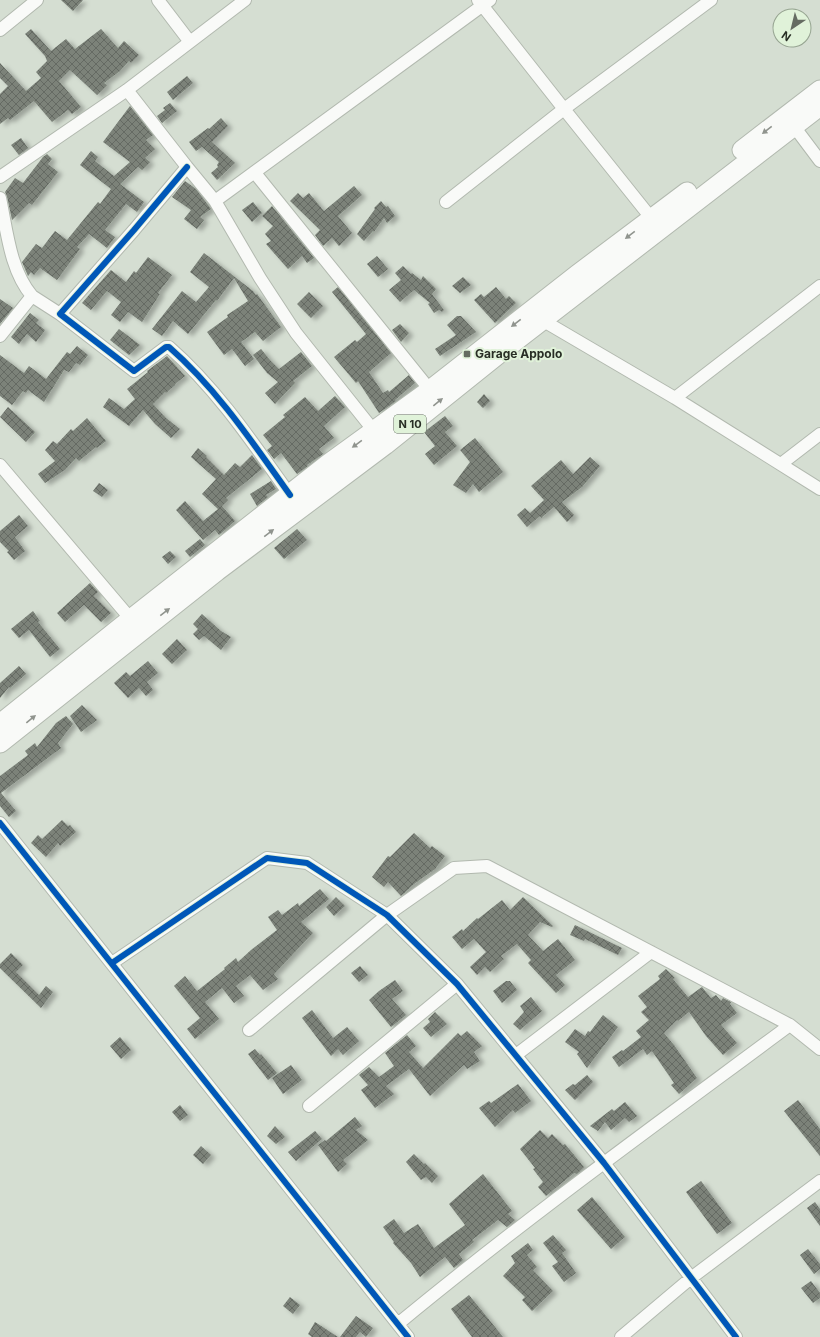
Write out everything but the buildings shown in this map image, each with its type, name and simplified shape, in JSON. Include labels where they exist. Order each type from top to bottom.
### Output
[{"type":"main road","name":"N 10","points":[[0,724],[136,625],[217,571],[380,438],[430,390],[538,315],[790,121],[820,90]]},
{"type":"main road","name":"N 10","points":[[790,121],[820,106]]},
{"type":"main road","name":"N 10","points":[[0,743],[136,625],[328,464],[380,438],[444,396],[538,315]]},
{"type":"street","points":[[0,30],[37,0]]},
{"type":"street","points":[[158,0],[190,42]]},
{"type":"street","points":[[0,177],[127,90],[245,0]]},
{"type":"street","points":[[446,202],[564,109],[711,0]]},
{"type":"street","points":[[215,201],[255,173],[483,2],[564,109],[656,224]]},
{"type":"street","points":[[127,90],[215,201],[260,278],[296,333],[380,438]]},
{"type":"street","points":[[790,121],[820,161]]},
{"type":"street","points":[[60,314],[187,167]]},
{"type":"street","points":[[255,173],[430,390]]},
{"type":"street","points":[[0,198],[17,270],[32,296],[60,314],[134,371],[166,347],[170,347],[190,365],[215,393],[254,444],[290,495]]},
{"type":"street","points":[[675,398],[820,286]]},
{"type":"street","points":[[0,336],[32,296]]},
{"type":"street","points":[[538,315],[675,398],[820,489]]},
{"type":"street","points":[[781,464],[820,434]]},
{"type":"street","points":[[0,465],[136,625]]},
{"type":"street","points":[[0,823],[408,1337]]},
{"type":"street","points":[[112,963],[267,858],[307,863],[387,915],[457,984],[604,1163],[736,1337]]},
{"type":"street","points":[[249,1030],[387,915],[454,868],[487,866],[790,1025],[820,1049]]},
{"type":"street","points":[[516,1055],[651,952]]},
{"type":"street","points":[[309,1106],[457,984]]},
{"type":"street","points":[[399,1324],[443,1287],[604,1163],[790,1025]]},
{"type":"street","points":[[621,1337],[691,1278],[820,1181]]},
{"type":"cycle path","points":[[187,167],[60,314],[134,371],[166,347],[169,347],[203,381],[234,417],[290,495]]},
{"type":"cycle path","points":[[0,823],[408,1337]]},
{"type":"cycle path","points":[[112,963],[267,858],[307,863],[387,915],[457,984],[604,1163],[736,1337]]},
{"type":"place","name":"Garage Appolo","points":[[467,354]]}]
